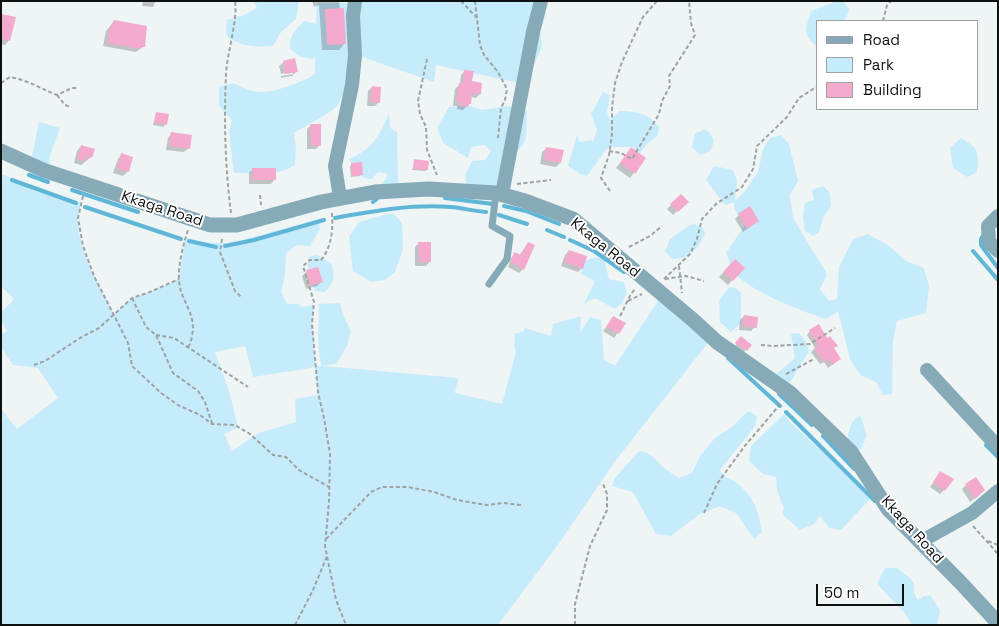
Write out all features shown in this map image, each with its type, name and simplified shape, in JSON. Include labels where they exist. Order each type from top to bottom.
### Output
[{"type":"street","points":[[336,199],[335,166],[352,85],[355,55],[353,16],[355,1]]},
{"type":"street","points":[[501,192],[541,1]]},
{"type":"street","name":"Kkaga Road","points":[[1,151],[43,170],[210,224],[229,225],[262,220],[336,199],[375,192],[442,189],[501,192],[573,219],[717,342],[790,393],[851,452],[888,509],[998,622]]},
{"type":"street","points":[[998,216],[988,226],[990,242],[998,251]]},
{"type":"street","points":[[927,370],[998,447]]},
{"type":"street","points":[[920,542],[965,517],[998,491]]},
{"type":"lane","points":[[489,284],[507,259],[510,236],[492,226],[501,192]]},
{"type":"path","points":[[235,1],[226,72],[226,171],[229,225],[220,252],[236,291],[242,298]]},
{"type":"path","points":[[461,1],[477,18]]},
{"type":"path","points":[[475,1],[480,45],[484,55],[498,72],[507,89],[506,100],[501,108],[498,138]]},
{"type":"path","points":[[610,191],[601,178],[612,134],[612,108],[615,83],[622,62],[643,17],[657,1]]},
{"type":"path","points":[[609,151],[621,153],[632,159],[659,114],[662,101],[670,86],[669,76],[695,36],[691,22],[689,1]]},
{"type":"path","points":[[883,20],[887,5],[891,1]]},
{"type":"path","points":[[427,59],[418,101],[420,114],[426,127],[427,150],[433,161],[442,189]]},
{"type":"path","points":[[1,83],[10,77],[20,79],[57,95],[65,104],[72,107]]},
{"type":"path","points":[[704,281],[686,276],[663,280],[690,254],[697,239],[702,219],[716,204],[742,187],[753,169],[757,146],[787,117],[799,98],[816,87]]},
{"type":"path","points":[[57,95],[72,88],[77,88]]},
{"type":"path","points":[[501,192],[522,183],[551,180]]},
{"type":"path","points":[[86,184],[78,218],[83,246],[94,276],[128,343],[132,366],[161,393],[212,424],[235,425],[250,434],[273,455],[286,457],[299,470],[329,487]]},
{"type":"path","points":[[336,199],[327,254],[322,260],[310,260],[303,266],[314,302],[312,324],[318,392],[330,454],[327,556],[336,600],[346,625]]},
{"type":"path","points":[[188,347],[191,343],[193,319],[180,290],[179,279],[182,252],[192,219]]},
{"type":"path","points":[[623,261],[630,246],[643,241],[662,226]]},
{"type":"path","points":[[34,365],[45,361],[99,328],[132,298],[179,279]]},
{"type":"path","points":[[620,316],[626,307],[628,297],[646,281]]},
{"type":"path","points":[[132,298],[146,327],[156,335],[173,372],[198,391],[205,402],[212,424]]},
{"type":"path","points":[[761,345],[810,344],[835,328]]},
{"type":"path","points":[[156,335],[174,338],[248,387]]},
{"type":"path","points":[[762,374],[770,377],[787,374],[814,359]]},
{"type":"path","points":[[704,513],[721,478],[744,447],[790,393]]},
{"type":"path","points":[[575,625],[575,604],[590,546],[606,510],[607,494],[603,484]]},
{"type":"path","points":[[326,539],[371,492],[382,487],[408,487],[434,492],[457,500],[486,505],[504,503],[522,505]]},
{"type":"path","points":[[965,517],[998,554]]},
{"type":"path","points":[[986,541],[998,545]]},
{"type":"path","points":[[295,625],[313,590],[327,556]]},
{"type":"green space","points":[[253,1],[299,1],[296,19],[281,32],[273,46],[249,46],[227,37],[227,20],[244,15],[257,8]]},
{"type":"green space","points":[[357,1],[537,1],[542,47],[534,65],[519,83],[436,65],[434,82],[357,55]]},
{"type":"green space","points":[[837,1],[843,1],[850,10],[845,20],[816,20],[816,45],[809,38],[806,30],[811,11]]},
{"type":"green space","points":[[317,3],[352,3],[350,56],[346,85],[342,97],[335,108],[294,133],[296,148],[295,165],[273,173],[234,173],[229,132],[232,120],[219,106],[219,87],[233,83],[251,90],[268,92],[297,83],[315,74],[315,56],[313,59],[301,57],[290,49],[290,41],[293,34],[304,21],[316,24]]},
{"type":"green space","points":[[603,92],[610,95],[607,112],[610,120],[619,111],[641,114],[655,122],[659,127],[658,135],[640,153],[632,147],[608,147],[587,176],[568,166],[577,135],[580,142],[591,140],[593,142],[597,130],[591,114]]},
{"type":"green space","points":[[470,106],[482,110],[506,106],[512,107],[519,117],[527,110],[526,134],[523,145],[519,150],[504,159],[499,182],[493,191],[467,188],[465,175],[472,161],[485,160],[491,151],[485,145],[471,147],[468,158],[443,143],[437,128],[449,107]]},
{"type":"green space","points":[[389,113],[390,128],[397,132],[398,188],[387,188],[382,184],[387,177],[387,173],[378,172],[372,179],[364,177],[358,173],[349,159],[364,151],[374,141]]},
{"type":"green space","points":[[39,122],[60,128],[50,155],[49,182],[28,176]]},
{"type":"green space","points":[[705,129],[712,136],[713,144],[710,151],[700,155],[692,147],[695,134]]},
{"type":"green space","points":[[781,135],[789,144],[798,181],[790,195],[793,218],[827,274],[820,289],[829,301],[837,299],[839,267],[853,239],[868,234],[889,246],[906,261],[924,268],[929,286],[926,313],[897,321],[893,341],[892,394],[883,395],[876,382],[860,375],[850,359],[838,311],[826,319],[778,301],[743,281],[732,269],[726,253],[745,225],[734,209],[734,202],[725,205],[706,180],[714,166],[733,170],[737,180],[735,201],[746,190],[758,172],[763,149],[770,138]]},
{"type":"green space","points":[[961,138],[977,151],[978,155],[977,172],[967,177],[953,168],[950,148]]},
{"type":"green space","points":[[1,174],[81,203],[78,219],[85,256],[114,314],[132,298],[179,279],[185,238],[204,242],[228,243],[319,219],[320,229],[310,246],[297,245],[286,253],[285,275],[281,292],[287,304],[299,304],[302,307],[314,305],[312,324],[316,366],[321,366],[318,343],[319,304],[340,303],[343,315],[351,331],[347,346],[337,363],[324,366],[458,378],[455,393],[502,404],[516,352],[514,345],[515,334],[524,331],[525,328],[551,336],[553,324],[581,316],[580,333],[590,317],[601,320],[604,360],[615,366],[660,298],[710,340],[613,464],[560,542],[498,625],[1,625],[1,409],[17,429],[58,398],[38,368],[13,365],[1,347],[1,335],[7,331],[1,320],[1,313],[14,299],[1,286]],"holes":[[[245,346],[253,377],[315,366],[318,395],[295,399],[296,422],[259,433],[232,451],[224,434],[238,427],[230,394],[215,352]]]},
{"type":"green space","points":[[823,186],[830,193],[831,206],[824,216],[819,232],[813,236],[805,231],[803,216],[805,203],[814,200],[812,190]]},
{"type":"green space","points":[[387,214],[394,214],[402,223],[403,249],[395,272],[385,280],[371,282],[353,271],[349,237],[359,222]]},
{"type":"green space","points":[[695,224],[703,228],[705,233],[700,244],[688,255],[672,259],[665,251],[670,239],[690,225]]},
{"type":"green space","points":[[317,255],[331,263],[334,275],[332,282],[325,292],[315,291],[308,272],[308,257]]},
{"type":"green space","points":[[595,257],[604,259],[609,279],[624,282],[627,292],[622,303],[615,309],[595,298],[584,304],[595,281],[581,274],[585,261]]},
{"type":"green space","points":[[729,287],[736,288],[741,293],[741,323],[731,332],[720,322],[719,301]]},
{"type":"green space","points":[[799,333],[805,340],[809,351],[783,394],[775,375],[795,358],[791,334]]},
{"type":"green space","points":[[748,411],[757,416],[755,426],[720,470],[749,495],[755,506],[762,532],[754,539],[736,513],[720,506],[700,514],[671,536],[656,534],[633,492],[612,486],[615,478],[639,451],[655,458],[664,468],[679,478],[692,473],[700,456],[715,438],[732,427]]},
{"type":"green space","points":[[784,414],[790,422],[871,498],[841,530],[829,528],[820,516],[814,524],[800,530],[782,514],[784,508],[777,491],[776,477],[763,474],[749,461],[751,446]]},
{"type":"green space","points":[[860,415],[867,435],[861,449],[847,454],[850,427]]},
{"type":"green space","points":[[885,568],[897,568],[910,578],[914,584],[914,593],[918,600],[930,595],[940,610],[937,625],[912,625],[904,612],[877,584]]},
{"type":"building","points":[[344,8],[346,44],[327,45],[325,9]]},
{"type":"building","points":[[1,14],[16,17],[10,41],[1,39]]},
{"type":"building","points":[[114,20],[147,26],[145,47],[141,49],[107,43],[110,26],[112,26]]},
{"type":"building","points":[[295,58],[298,72],[285,74],[283,61]]},
{"type":"building","points":[[464,70],[474,71],[472,81],[482,83],[481,94],[472,93],[471,104],[468,107],[460,106],[461,102],[456,102],[459,83],[463,84]]},
{"type":"building","points":[[372,86],[381,87],[380,103],[370,102]]},
{"type":"building","points":[[156,112],[169,114],[167,125],[154,123]]},
{"type":"building","points":[[310,124],[321,124],[321,146],[311,146]]},
{"type":"building","points":[[171,132],[192,135],[190,149],[169,146]]},
{"type":"building","points":[[81,145],[95,149],[92,158],[87,156],[86,161],[77,159]]},
{"type":"building","points":[[546,147],[564,150],[561,163],[544,160]]},
{"type":"building","points":[[631,147],[646,158],[635,174],[620,163]]},
{"type":"building","points":[[121,153],[133,157],[129,172],[117,169]]},
{"type":"building","points":[[414,159],[429,161],[428,170],[413,169]]},
{"type":"building","points":[[362,162],[363,175],[352,176],[351,163]]},
{"type":"building","points":[[252,168],[276,168],[276,180],[253,180]]},
{"type":"building","points":[[681,194],[689,202],[678,212],[670,204]]},
{"type":"building","points":[[750,206],[759,221],[747,229],[738,214]]},
{"type":"building","points":[[418,242],[431,242],[431,262],[419,262]]},
{"type":"building","points":[[528,242],[535,245],[524,270],[511,262],[514,252],[521,255]]},
{"type":"building","points":[[569,250],[587,256],[583,269],[564,262]]},
{"type":"building","points":[[735,259],[745,268],[733,281],[723,272]]},
{"type":"building","points":[[318,267],[323,282],[310,286],[306,270]]},
{"type":"building","points":[[744,315],[758,317],[757,328],[742,326]]},
{"type":"building","points":[[613,316],[626,323],[619,334],[606,327]]},
{"type":"building","points":[[819,324],[827,338],[830,336],[838,346],[834,348],[841,359],[832,365],[828,359],[824,362],[814,348],[818,345],[809,330]]},
{"type":"building","points":[[741,336],[752,345],[747,351],[735,343]]},
{"type":"building","points":[[940,471],[954,479],[945,491],[933,482]]},
{"type":"building","points":[[976,477],[985,490],[975,499],[965,484]]},
{"type":"waterway","points":[[29,175],[48,182]]},
{"type":"waterway","points":[[12,180],[76,203]]},
{"type":"waterway","points":[[72,190],[138,212]]},
{"type":"waterway","points":[[373,202],[379,197]]},
{"type":"waterway","points":[[445,198],[493,204]]},
{"type":"waterway","points":[[335,218],[422,206],[451,207],[486,212]]},
{"type":"waterway","points":[[504,206],[526,211],[559,224]]},
{"type":"waterway","points":[[85,207],[181,239]]},
{"type":"waterway","points":[[499,215],[527,224]]},
{"type":"waterway","points":[[225,246],[254,240],[324,220]]},
{"type":"waterway","points":[[547,230],[564,237]]},
{"type":"waterway","points":[[984,234],[981,239],[981,245],[998,268]]},
{"type":"waterway","points":[[570,240],[594,251],[624,272]]},
{"type":"waterway","points":[[189,241],[216,247]]},
{"type":"waterway","points":[[973,251],[998,280]]},
{"type":"waterway","points":[[728,358],[780,406]]},
{"type":"waterway","points":[[779,394],[812,425]]},
{"type":"waterway","points":[[786,412],[875,501]]},
{"type":"waterway","points":[[823,436],[854,469]]},
{"type":"waterway","points":[[986,445],[998,457]]}]
